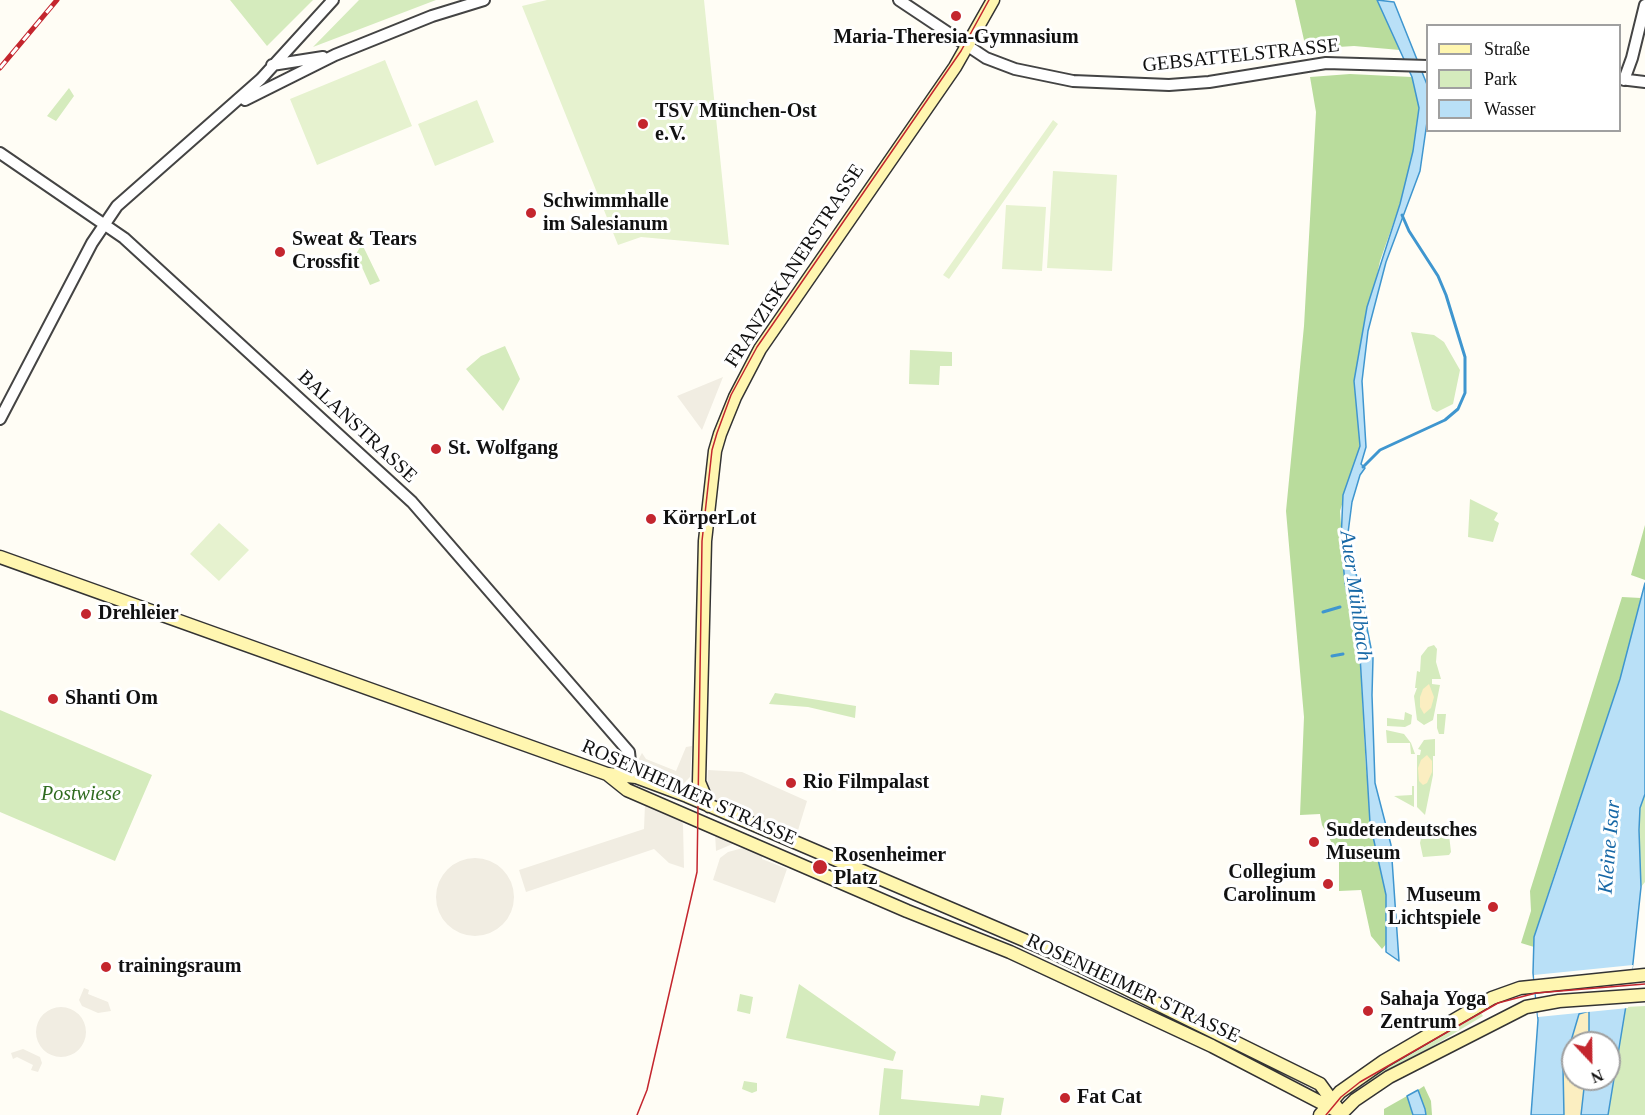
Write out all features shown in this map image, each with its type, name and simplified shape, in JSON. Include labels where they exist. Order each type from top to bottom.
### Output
[{"type":"main road","name":"FRANZISKANERSTRASSE","points":[[694,799],[699,782],[705,541],[715,451],[720,434],[735,397],[760,349],[968,46],[993,0]]},
{"type":"main road","name":"ROSENHEIMER STRASSE","points":[[0,557],[607,774],[627,790],[907,911],[1010,952],[1201,1041],[1340,1114],[1364,1093],[1389,1077],[1514,1013],[1537,1004],[1640,995]]},
{"type":"main road","points":[[607,774],[636,777],[709,806]]},
{"type":"main road","name":"FRANZISKANERSTRASSE","points":[[699,782],[709,806]]},
{"type":"main road","name":"ROSENHEIMER STRASSE","points":[[709,806],[1052,952],[1320,1084],[1326,1107]]},
{"type":"main road","points":[[1320,1084],[1341,1082],[1384,1061],[1492,998],[1514,989],[1640,976]]},
{"type":"main road","points":[[1326,1107],[1384,1061]]},
{"type":"street","points":[[0,419],[92,243],[124,200],[261,79],[333,0]]},
{"type":"street","points":[[226,110],[335,55],[432,16],[484,0]]},
{"type":"street","name":"GEBSATTELSTRASSE","points":[[899,0],[986,58],[1015,69],[1057,79],[1106,84],[1169,85],[1209,82],[1326,63],[1426,66]]},
{"type":"street","points":[[1645,5],[1632,58],[1622,79],[1645,82]]},
{"type":"street","points":[[272,65],[335,55]]},
{"type":"street","name":"BALANSTRASSE","points":[[0,153],[105,224],[221,325],[412,502],[629,752],[632,771],[636,777]]},
{"type":"green space","points":[[230,0],[313,0],[267,46]]},
{"type":"green space","points":[[359,0],[436,0],[313,47]]},
{"type":"green space","name":"TSV München-Ost e.V.","points":[[547,0],[704,0],[729,245],[641,237],[618,245],[522,6]]},
{"type":"green space","points":[[1295,0],[1377,0],[1400,50],[1354,46],[1306,49]]},
{"type":"green space","points":[[385,60],[412,126],[317,165],[290,99]]},
{"type":"green space","points":[[1350,74],[1412,77],[1419,108],[1413,151],[1400,204],[1380,261],[1354,381],[1360,446],[1340,511],[1345,583],[1360,656],[1366,769],[1386,895],[1387,943],[1382,949],[1371,936],[1361,890],[1339,891],[1339,856],[1322,825],[1320,814],[1300,815],[1304,717],[1286,511],[1304,326],[1316,112],[1310,77]]},
{"type":"green space","points":[[69,88],[74,96],[56,121],[47,116]]},
{"type":"green space","points":[[477,100],[494,142],[435,166],[418,124]]},
{"type":"green space","points":[[1053,120],[1058,124],[949,279],[943,275]]},
{"type":"green space","points":[[1053,171],[1117,175],[1112,271],[1047,268]]},
{"type":"green space","points":[[1006,205],[1046,207],[1042,271],[1002,269]]},
{"type":"green space","points":[[362,244],[380,281],[370,285],[356,254]]},
{"type":"green space","points":[[1411,332],[1434,335],[1444,342],[1460,370],[1453,404],[1437,412],[1432,409]]},
{"type":"green space","points":[[505,346],[520,379],[503,411],[466,369],[481,356]]},
{"type":"green space","points":[[910,350],[952,352],[952,366],[940,366],[939,385],[909,384]]},
{"type":"green space","points":[[1470,499],[1498,513],[1494,520],[1499,523],[1493,542],[1468,537]]},
{"type":"green space","points":[[219,523],[249,550],[219,581],[190,554]]},
{"type":"green space","points":[[1645,525],[1645,580],[1631,575]]},
{"type":"green space","points":[[1622,597],[1641,598],[1620,679],[1534,937],[1534,947],[1521,943],[1531,911],[1530,891]]},
{"type":"green space","points":[[1434,645],[1437,649],[1436,662],[1441,679],[1432,679],[1432,684],[1440,685],[1433,720],[1424,725],[1417,720],[1414,696],[1417,688],[1415,688],[1417,671],[1420,672],[1421,656],[1428,647]]},
{"type":"green space","points":[[775,693],[856,706],[855,718],[808,707],[769,704]]},
{"type":"green space","name":"Postwiese","points":[[0,710],[152,775],[115,861],[0,812]]},
{"type":"green space","points":[[1405,712],[1412,715],[1411,724],[1405,727],[1387,726],[1387,718],[1404,720]]},
{"type":"green space","points":[[1437,714],[1446,714],[1444,734],[1439,734]]},
{"type":"green space","points":[[1386,730],[1404,734],[1411,743],[1415,754],[1411,754],[1410,743],[1387,743]]},
{"type":"green space","points":[[1435,739],[1433,775],[1425,815],[1417,807],[1417,755],[1420,755],[1421,750],[1418,749],[1424,740]]},
{"type":"green space","points":[[1412,786],[1414,786],[1414,807],[1394,796],[1412,795]]},
{"type":"green space","points":[[1645,794],[1645,882],[1641,887],[1639,831],[1640,808]]},
{"type":"green space","points":[[1428,821],[1449,835],[1451,852],[1449,855],[1423,857],[1420,843],[1424,824]]},
{"type":"green space","points":[[799,984],[896,1052],[893,1061],[786,1038]]},
{"type":"green space","points":[[740,994],[753,997],[750,1014],[737,1011]]},
{"type":"green space","points":[[1645,1006],[1645,1115],[1608,1115],[1612,1091],[1621,1091],[1621,1032],[1625,1007]]},
{"type":"green space","points":[[1479,1010],[1483,1016],[1368,1085],[1363,1079]]},
{"type":"green space","points":[[884,1068],[903,1070],[901,1099],[979,1106],[981,1095],[1004,1098],[1001,1115],[879,1115]]},
{"type":"green space","points":[[744,1081],[757,1083],[757,1091],[752,1093],[742,1089]]},
{"type":"green space","points":[[1424,1086],[1431,1101],[1432,1115],[1426,1115],[1418,1090]]},
{"type":"green space","points":[[1407,1096],[1413,1115],[1384,1115],[1384,1109]]},
{"type":"sand","points":[[1429,684],[1434,697],[1431,708],[1424,714],[1420,707],[1420,697],[1423,689]]},
{"type":"sand","points":[[1427,755],[1432,761],[1432,772],[1427,783],[1423,785],[1419,781],[1418,768],[1421,760]]},
{"type":"sand","points":[[1590,1011],[1589,1031],[1574,1031],[1579,1013]]},
{"type":"sand","points":[[1563,1091],[1584,1091],[1581,1115],[1564,1115]]},
{"type":"shaded area","points":[[723,377],[702,430],[677,396]]},
{"type":"shaded area","points":[[692,746],[690,777],[680,787],[639,774],[634,768],[642,753],[646,759],[676,771],[686,747]]},
{"type":"shaded area","name":"Rosenheimer Platz","points":[[708,770],[742,772],[807,801],[795,840],[712,800],[707,791]]},
{"type":"shaded area","points":[[645,804],[680,819],[683,824],[684,868],[669,863],[654,849],[526,892],[519,870],[644,829]]},
{"type":"shaded area","points":[[715,833],[735,842],[735,843],[716,851]]},
{"type":"shaded area","name":"Rosenheimer Platz","points":[[743,848],[762,854],[762,859],[787,869],[775,903],[713,880],[720,858],[728,852]]},
{"type":"shaded area","points":[[475,858],[490,861],[507,875],[514,897],[511,912],[497,929],[475,936],[460,933],[443,919],[436,897],[439,882],[453,865]]},
{"type":"shaded area","points":[[84,988],[89,990],[88,994],[108,1002],[111,1011],[98,1013],[82,1006],[79,1000]]},
{"type":"shaded area","points":[[56,1007],[66,1007],[79,1014],[86,1027],[86,1037],[79,1050],[66,1057],[56,1057],[47,1053],[40,1046],[36,1037],[36,1027],[40,1018],[47,1011]]},
{"type":"shaded area","points":[[23,1049],[40,1057],[42,1063],[38,1072],[31,1070],[33,1065],[17,1057],[13,1059],[11,1053]]},
{"type":"water","name":"Auer Mühlbach","points":[[1377,0],[1394,2],[1426,82],[1426,129],[1420,171],[1386,262],[1368,331],[1362,381],[1366,447],[1361,464],[1365,468],[1360,475],[1352,502],[1348,533],[1373,658],[1375,783],[1391,845],[1399,961],[1386,952],[1386,895],[1370,823],[1360,656],[1345,583],[1341,541],[1343,495],[1360,446],[1354,381],[1367,307],[1400,204],[1413,151],[1419,108],[1412,77]]},
{"type":"water","name":"Kleine Isar","points":[[1645,583],[1645,794],[1640,808],[1639,830],[1641,887],[1633,963],[1621,1036],[1621,1031],[1589,1031],[1589,1011],[1579,1014],[1574,1031],[1561,1031],[1561,1091],[1563,1091],[1564,1115],[1531,1115],[1538,1020],[1533,973],[1534,937],[1620,679]]},
{"type":"water","points":[[1418,1090],[1426,1115],[1413,1115],[1407,1096]]},
{"type":"water","points":[[1584,1091],[1612,1091],[1608,1115],[1581,1115]]},
{"type":"pier","points":[[1633,965],[1628,1008],[1538,1017],[1534,975]]},
{"type":"waterway","points":[[1363,467],[1380,450],[1445,420],[1458,409],[1465,393],[1465,357],[1446,295],[1438,276],[1409,231],[1402,215]]},
{"type":"waterway","name":"Auer Mühlbach","points":[[1323,612],[1340,607]]},
{"type":"waterway","name":"Auer Mühlbach","points":[[1332,656],[1343,654]]},
{"type":"tram line","points":[[637,1115],[647,1090],[697,872],[702,541],[712,450],[717,433],[731,395],[757,347],[961,51],[989,0]]},
{"type":"tram line","points":[[1326,1115],[1341,1097],[1360,1082],[1498,1003],[1536,993],[1645,984]]},
{"type":"railway","points":[[0,68],[57,0]]},
{"type":"place","name":"Maria-Theresia-Gymnasium","points":[[956,16]]},
{"type":"place","name":"TSV München-Ost e.V.","points":[[643,124]]},
{"type":"place","name":"Schwimmhalle im Salesianum","points":[[531,213]]},
{"type":"place","name":"Sweat & Tears Crossfit","points":[[280,252]]},
{"type":"place","name":"St. Wolfgang","points":[[436,449]]},
{"type":"place","name":"KörperLot","points":[[651,519]]},
{"type":"place","name":"Drehleier","points":[[86,614]]},
{"type":"place","name":"Shanti Om","points":[[53,699]]},
{"type":"place","name":"Rio Filmpalast","points":[[791,783]]},
{"type":"place","name":"Sudetendeutsches Museum","points":[[1314,842]]},
{"type":"place","name":"Rosenheimer Platz","points":[[820,867]]},
{"type":"place","name":"Collegium Carolinum","points":[[1328,884]]},
{"type":"place","name":"Museum Lichtspiele","points":[[1493,907]]},
{"type":"place","name":"trainingsraum","points":[[106,967]]},
{"type":"place","name":"Sahaja Yoga Zentrum","points":[[1368,1011]]},
{"type":"place","name":"Fat Cat","points":[[1065,1098]]}]
